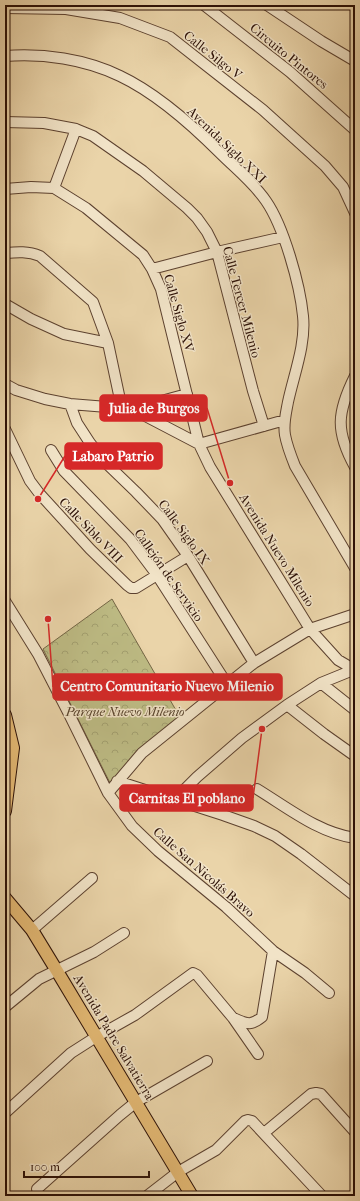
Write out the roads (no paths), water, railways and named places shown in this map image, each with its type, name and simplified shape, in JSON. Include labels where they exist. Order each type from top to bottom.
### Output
[{"type":"main road","points":[[5,715],[13,748],[5,811]]},
{"type":"main road","name":"Avenida Padre Salvatierra","points":[[6,901],[32,930],[192,1196]]},
{"type":"street","name":"Circuito Pintores","points":[[204,5],[290,72],[355,130]]},
{"type":"street","points":[[267,5],[321,42],[355,61]]},
{"type":"street","name":"Calle Silgo V","points":[[5,8],[66,8],[120,18],[170,38],[263,110],[325,166],[343,187],[355,213]]},
{"type":"street","name":"Avenida Siglo XXI","points":[[5,56],[20,55],[54,58],[87,64],[120,76],[141,88],[169,108],[211,144],[253,185],[266,202],[283,237],[296,279],[304,317],[302,339],[285,420],[285,434],[289,451],[295,466],[355,568]]},
{"type":"street","name":"Calle Tercer Milenio","points":[[5,122],[44,123],[76,129],[93,136],[143,171],[197,218],[207,232],[217,252],[253,392],[264,426]]},
{"type":"street","points":[[54,188],[76,129]]},
{"type":"street","name":"Calle Siglo XV","points":[[5,189],[31,187],[54,188],[86,208],[143,255],[152,269],[161,289],[199,444]]},
{"type":"street","points":[[152,269],[283,237]]},
{"type":"street","points":[[5,253],[24,252],[40,256],[90,298],[95,307],[108,344],[127,409],[199,444],[285,420]]},
{"type":"street","points":[[5,304],[31,319],[64,334],[108,344]]},
{"type":"street","points":[[355,376],[348,390],[340,422],[341,434],[347,452],[355,467]]},
{"type":"street","points":[[5,384],[16,390],[45,399],[70,404],[127,409],[187,394]]},
{"type":"street","name":"Calle Siglo IX","points":[[70,404],[77,423],[90,443],[107,464],[162,519],[188,556],[254,663]]},
{"type":"street","name":"Calle Siblo VIII","points":[[5,429],[30,481],[39,493],[90,549],[131,588],[136,588],[188,556]]},
{"type":"street","name":"Avenida Nuevo Milenio","points":[[199,444],[215,473],[310,629],[338,660],[354,670]]},
{"type":"street","name":"Callejón de Servicio","points":[[51,450],[64,471],[130,539],[157,575],[227,684]]},
{"type":"street","name":"Calle San Nicolás Bravo","points":[[5,601],[38,654],[108,793],[132,826],[158,851],[226,906],[273,951],[305,973],[329,993]]},
{"type":"street","points":[[108,793],[142,753],[254,663],[310,629],[355,614]]},
{"type":"street","points":[[175,800],[197,777],[242,738],[287,705],[321,683],[354,670]]},
{"type":"street","points":[[321,683],[355,710]]},
{"type":"street","points":[[287,705],[355,756]]},
{"type":"street","points":[[117,781],[254,826],[275,836],[355,896]]},
{"type":"street","points":[[257,790],[331,832],[355,838]]},
{"type":"street","points":[[32,930],[92,878]]},
{"type":"street","points":[[5,1007],[39,979],[94,952],[124,933]]},
{"type":"street","points":[[233,1018],[248,1024],[254,1023],[262,1017],[273,951]]},
{"type":"street","points":[[5,1113],[71,1053],[135,1015],[193,973],[197,975],[233,1018],[258,1054]]},
{"type":"street","points":[[37,1189],[120,1114],[136,1102],[207,1061]]},
{"type":"street","points":[[264,1133],[310,1094],[316,1093],[321,1094],[355,1132]]},
{"type":"street","points":[[148,1196],[178,1172],[216,1150],[245,1121],[248,1120],[252,1121],[264,1133],[322,1196]]},
{"type":"place","name":"Julia de Burgos","points":[[230,483]]},
{"type":"place","name":"Labaro Patrio","points":[[38,499]]},
{"type":"place","name":"Centro Comunitario Nuevo Milenio","points":[[48,619]]},
{"type":"place","name":"Carnitas El poblano","points":[[262,729]]},
{"type":"park label","name":"Parque Nuevo Milenio","points":[[125,711]]}]
